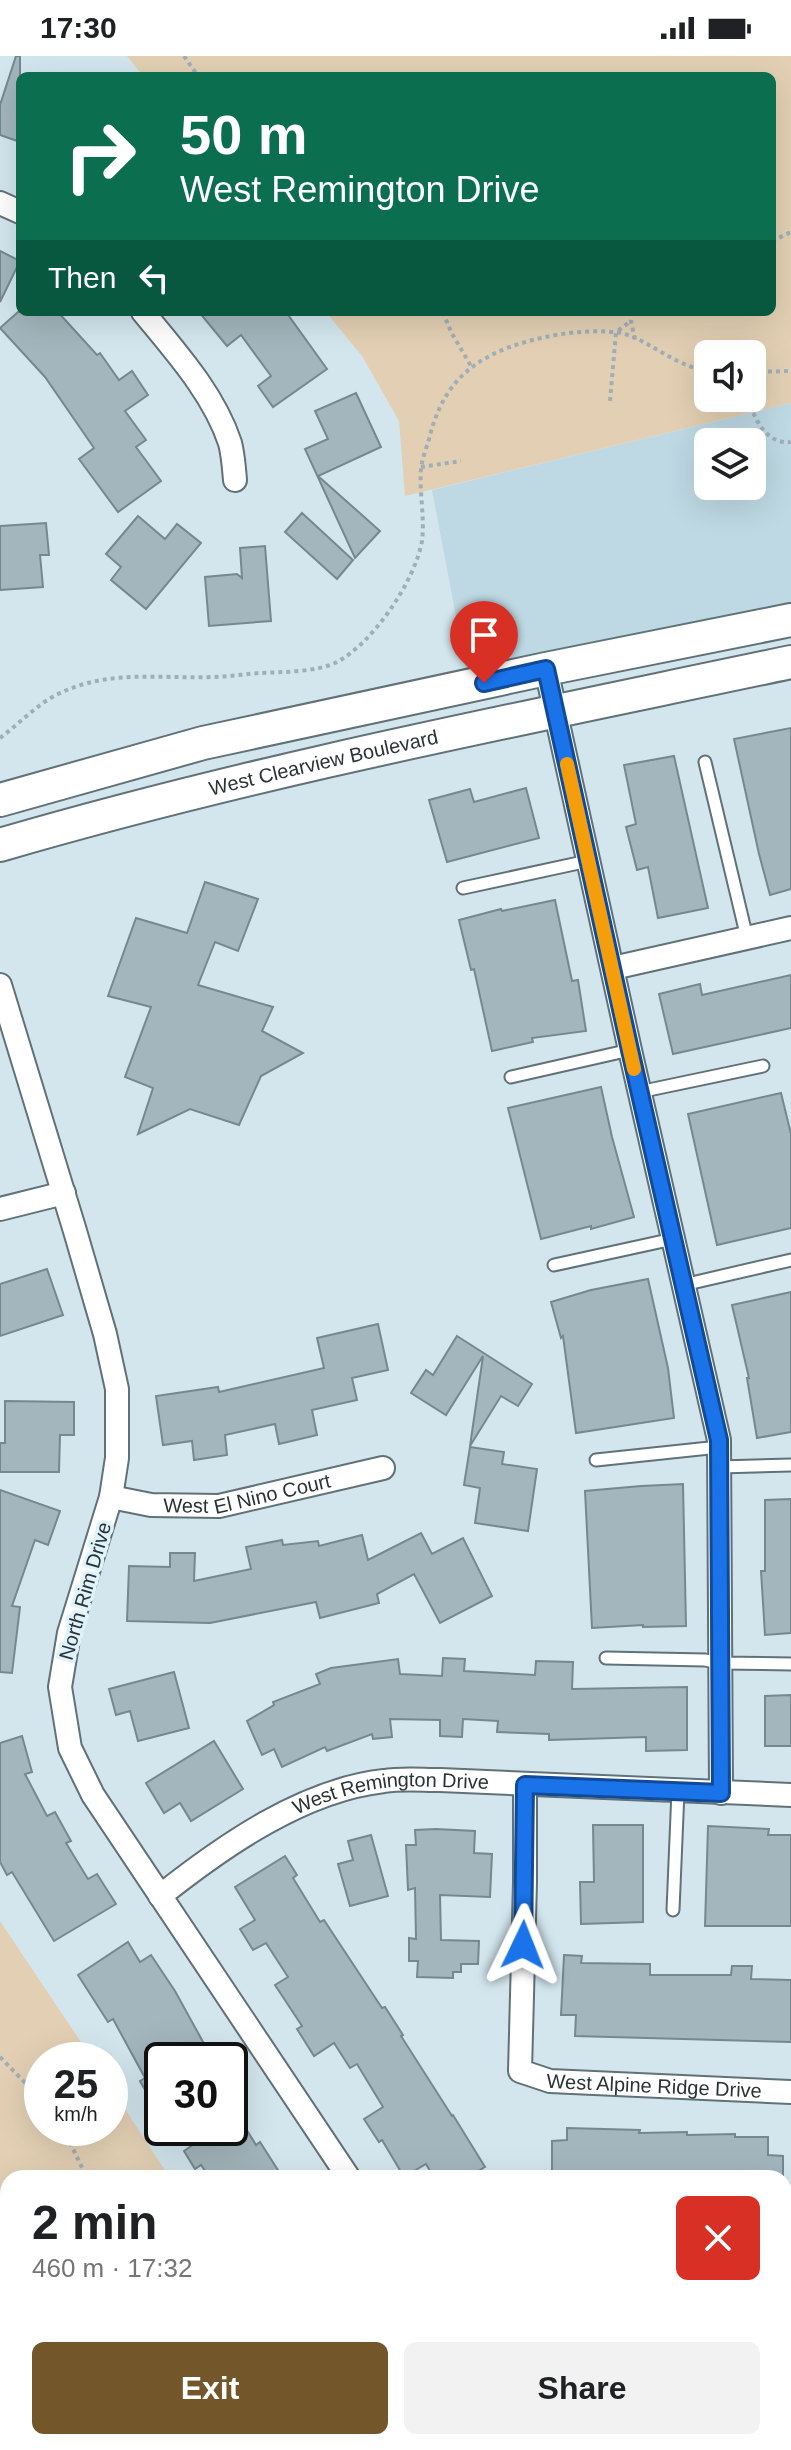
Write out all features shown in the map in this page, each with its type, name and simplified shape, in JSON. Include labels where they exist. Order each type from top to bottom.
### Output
[{"type":"street","points":[[146,316],[180,357],[218,414],[231,445],[235,480]]},
{"type":"street","points":[[0,800],[203,743],[791,620]]},
{"type":"street","name":"West Clearview Boulevard","points":[[0,845],[221,785],[791,662]]},
{"type":"street","points":[[546,669],[719,1457],[721,1793]]},
{"type":"street","points":[[613,968],[791,928]]},
{"type":"street","name":"North Rim Drive","points":[[0,985],[105,1334],[117,1389],[117,1458],[111,1497],[69,1633],[60,1687],[70,1748],[93,1795],[344,2170]]},
{"type":"street","points":[[0,1209],[64,1193]]},
{"type":"street","name":"West El Nino Court","points":[[111,1497],[151,1505],[219,1506],[383,1468]]},
{"type":"street","name":"West Remington Drive","points":[[160,1896],[227,1846],[268,1822],[337,1790],[385,1780],[791,1795]]},
{"type":"street","name":"West Alpine Ridge Drive","points":[[525,1785],[520,2071],[550,2081],[791,2092]]},
{"type":"lane","points":[[705,762],[747,938]]},
{"type":"lane","points":[[463,888],[588,861]]},
{"type":"lane","points":[[511,1077],[630,1050]]},
{"type":"lane","points":[[639,1092],[763,1066]]},
{"type":"lane","points":[[554,1265],[673,1239]]},
{"type":"lane","points":[[683,1285],[791,1260]]},
{"type":"lane","points":[[596,1460],[719,1457],[791,1465]]},
{"type":"lane","points":[[606,1658],[791,1664]]},
{"type":"lane","points":[[673,1910],[678,1791]]},
{"type":"path","points":[[445,316],[471,366]]},
{"type":"path","points":[[632,316],[635,340]]},
{"type":"path","points":[[610,401],[616,332],[631,321]]},
{"type":"path","points":[[0,738],[58,694],[103,679],[159,675],[212,677],[293,671],[334,664],[354,652],[383,622],[418,556],[422,541],[421,467],[436,412],[471,366],[508,348],[543,337],[616,332],[694,368]]},
{"type":"path","points":[[766,372],[791,371]]},
{"type":"path","points":[[752,412],[767,434],[776,440],[791,442]]},
{"type":"path","points":[[421,467],[461,461]]},
{"type":"path","points":[[0,2057],[24,2082]]},
{"type":"path","points":[[72,2146],[83,2170]]},
{"type":"shaded area","points":[[127,56],[791,56],[791,403],[766,409],[766,340],[694,340],[694,412],[754,412],[405,496],[399,421],[362,356],[329,316],[776,316],[776,72],[140,72]]},
{"type":"shaded area","points":[[791,403],[791,605],[467,674],[432,490],[754,412],[766,412],[766,409]]},
{"type":"shaded area","points":[[0,1921],[81,2042],[24,2042],[24,2146],[128,2146],[128,2114],[144,2138],[144,2146],[149,2146],[165,2170],[0,2170]]},
{"type":"building","points":[[16,56],[20,56],[20,72],[16,72],[16,141],[0,135],[0,105]]},
{"type":"building","points":[[0,251],[16,259],[16,269],[0,302]]},
{"type":"building","points":[[16,314],[62,316],[97,355],[100,353],[119,380],[132,371],[148,395],[125,411],[146,440],[136,447],[161,481],[118,512],[79,459],[94,448],[45,377],[0,328]]},
{"type":"building","points":[[202,316],[289,316],[327,369],[273,407],[258,386],[271,376],[241,335],[227,346]]},
{"type":"building","points":[[356,393],[381,447],[318,476],[380,531],[355,558],[305,449],[328,439],[315,411]]},
{"type":"building","points":[[302,513],[353,560],[337,579],[285,532]]},
{"type":"building","points":[[138,516],[165,539],[177,524],[201,543],[146,609],[111,580],[121,567],[106,554]]},
{"type":"building","points":[[46,523],[49,555],[40,555],[43,587],[0,590],[0,526]]},
{"type":"building","points":[[265,546],[271,621],[209,626],[205,577],[237,574],[242,578],[240,548]]},
{"type":"building","points":[[791,728],[791,889],[770,895],[734,739]]},
{"type":"building","points":[[674,756],[708,908],[658,918],[648,867],[637,870],[626,827],[636,824],[624,765]]},
{"type":"building","points":[[526,788],[539,838],[447,862],[429,800],[470,789],[474,802]]},
{"type":"building","points":[[205,882],[258,899],[238,951],[215,942],[198,985],[273,1007],[262,1031],[303,1053],[261,1076],[239,1125],[190,1109],[138,1134],[153,1088],[125,1077],[151,1007],[108,996],[136,918],[187,933]]},
{"type":"building","points":[[555,900],[572,981],[578,980],[586,1031],[532,1038],[533,1042],[492,1051],[474,969],[471,970],[459,920]]},
{"type":"building","points":[[791,975],[791,1028],[673,1054],[659,994],[700,984],[702,995]]},
{"type":"building","points":[[601,1087],[634,1217],[541,1239],[508,1108]]},
{"type":"building","points":[[781,1093],[791,1134],[791,1228],[717,1245],[688,1114]]},
{"type":"building","points":[[47,1269],[63,1315],[0,1336],[0,1284]]},
{"type":"building","points":[[648,1279],[668,1368],[674,1418],[576,1433],[563,1336],[561,1338],[551,1302],[591,1290]]},
{"type":"building","points":[[791,1292],[791,1432],[757,1438],[749,1378],[732,1305]]},
{"type":"building","points":[[378,1324],[388,1370],[352,1378],[357,1400],[312,1410],[317,1435],[279,1444],[275,1424],[225,1435],[227,1455],[194,1460],[192,1441],[163,1445],[156,1396],[218,1387],[219,1392],[324,1368],[317,1338]]},
{"type":"building","points":[[457,1336],[532,1384],[518,1406],[501,1396],[470,1446],[483,1356],[446,1415],[411,1393],[426,1370],[433,1375]]},
{"type":"building","points":[[5,1401],[74,1402],[74,1435],[60,1435],[59,1472],[0,1472],[0,1443],[5,1443]]},
{"type":"building","points":[[470,1447],[504,1452],[502,1464],[537,1469],[528,1531],[475,1523],[480,1488],[464,1485]]},
{"type":"building","points":[[683,1484],[686,1626],[592,1628],[585,1491]]},
{"type":"building","points":[[0,1490],[60,1511],[48,1545],[35,1540],[12,1606],[20,1607],[12,1673],[0,1672]]},
{"type":"building","points":[[791,1499],[791,1633],[765,1635],[761,1571],[765,1571],[765,1500]]},
{"type":"building","points":[[421,1533],[432,1554],[463,1538],[492,1596],[440,1623],[414,1574],[377,1594],[379,1603],[320,1618],[316,1602],[210,1623],[127,1621],[129,1566],[170,1567],[170,1553],[195,1553],[194,1581],[251,1569],[246,1547],[282,1540],[283,1545],[318,1541],[319,1546],[362,1535],[368,1560]]},
{"type":"building","points":[[443,1658],[465,1659],[464,1671],[535,1675],[536,1661],[573,1662],[572,1689],[687,1687],[687,1750],[646,1751],[646,1737],[549,1740],[549,1734],[497,1732],[498,1721],[463,1719],[462,1737],[440,1736],[440,1720],[390,1719],[392,1737],[373,1739],[372,1734],[327,1751],[325,1747],[282,1767],[274,1749],[262,1755],[247,1721],[274,1705],[273,1702],[320,1684],[316,1674],[331,1668],[398,1659],[400,1674],[442,1676]]},
{"type":"building","points":[[174,1672],[189,1728],[138,1741],[130,1711],[116,1715],[109,1689]]},
{"type":"building","points":[[791,1695],[791,1746],[765,1746],[765,1696]]},
{"type":"building","points":[[22,1736],[32,1772],[25,1774],[47,1816],[55,1812],[71,1841],[66,1843],[88,1879],[97,1874],[116,1904],[54,1941],[12,1872],[7,1875],[0,1862],[0,1743]]},
{"type":"building","points":[[214,1741],[243,1789],[191,1821],[180,1803],[164,1813],[146,1783]]},
{"type":"building","points":[[593,1825],[643,1825],[643,1922],[581,1924],[580,1882],[594,1882]]},
{"type":"building","points":[[708,1826],[769,1829],[768,1835],[791,1835],[791,1926],[705,1926]]},
{"type":"building","points":[[415,1830],[475,1831],[474,1853],[492,1854],[490,1897],[440,1895],[441,1940],[479,1941],[478,1964],[461,1964],[461,1972],[453,1972],[453,1978],[417,1977],[418,1961],[409,1961],[409,1938],[416,1939],[415,1888],[408,1890],[406,1845],[416,1845]]},
{"type":"building","points":[[371,1835],[388,1896],[350,1906],[338,1864],[353,1860],[348,1841]]},
{"type":"building","points":[[285,1856],[297,1875],[293,1878],[320,1922],[324,1920],[382,2008],[385,2007],[485,2167],[480,2170],[429,2170],[426,2164],[416,2170],[400,2170],[382,2140],[379,2142],[364,2119],[383,2107],[357,2064],[350,2068],[334,2043],[314,2056],[297,2029],[302,2026],[275,1985],[288,1977],[266,1943],[253,1950],[240,1929],[255,1920],[235,1887]]},
{"type":"building","points":[[128,1942],[140,1962],[151,1955],[203,2042],[144,2042],[144,2076],[113,2019],[108,2022],[78,1975]]},
{"type":"building","points":[[564,1955],[582,1956],[581,1963],[650,1964],[650,1975],[731,1975],[732,1966],[752,1966],[751,1979],[791,1980],[791,2042],[575,2036],[576,2015],[561,2015]]},
{"type":"building","points":[[567,2128],[768,2137],[768,2155],[783,2156],[783,2170],[552,2170],[552,2141],[567,2140]]},
{"type":"building","points":[[248,2132],[256,2145],[260,2142],[278,2170],[204,2170],[201,2165],[195,2169],[184,2151],[191,2146],[248,2146]]},
{"type":"slow traffic","points":[[567,764],[634,1069]]},
{"type":"route","points":[[484,683],[546,669],[719,1440],[721,1793],[525,1785],[523,1945]]}]
